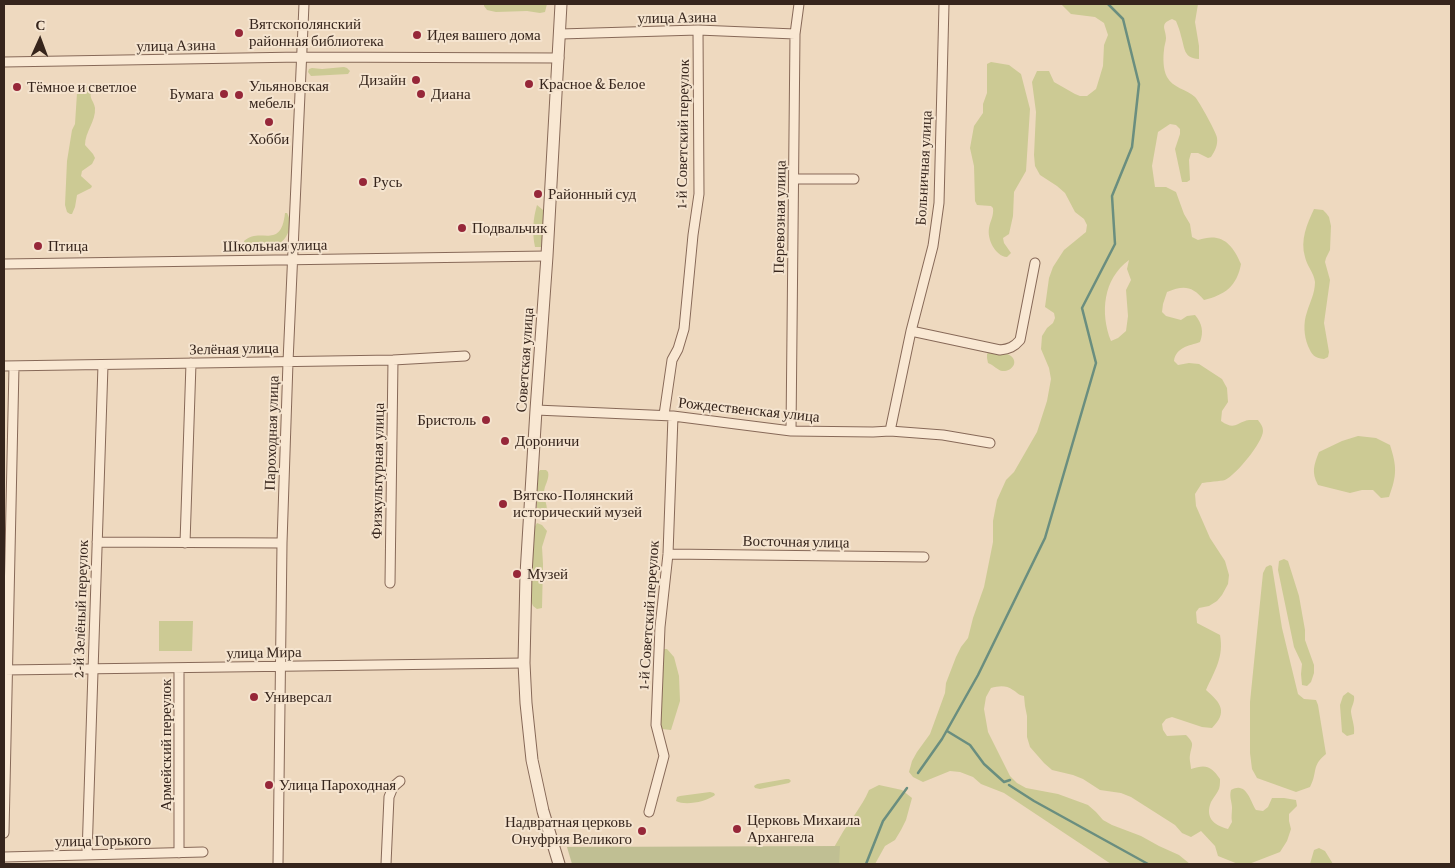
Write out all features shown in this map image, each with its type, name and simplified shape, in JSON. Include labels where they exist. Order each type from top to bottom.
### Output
[{"type":"street","name":"Пароходная улица","points":[[278,864],[282,543],[304,4]]},
{"type":"street","name":"Советская улица","points":[[559,864],[543,811],[532,760],[524,663],[526,574],[548,256],[561,4]]},
{"type":"street","name":"Перевозная улица","points":[[791,431],[795,34],[799,4]]},
{"type":"street","name":"Больничная улица","points":[[890,431],[911,331],[933,246],[939,203],[944,4]]},
{"type":"street","name":"улица Азина","points":[[560,34],[698,30],[795,34]]},
{"type":"street","name":"1-й Советский переулок","points":[[649,812],[664,756],[656,725],[660,627],[668,554],[669,416],[672,360],[678,349],[684,329],[699,194],[698,30]]},
{"type":"street","name":"улица Азина","points":[[4,62],[301,58],[559,58]]},
{"type":"street","points":[[794,179],[854,179]]},
{"type":"street","name":"Школьная улица","points":[[4,264],[548,256]]},
{"type":"street","points":[[911,331],[1000,350],[1009,349],[1020,340],[1035,263]]},
{"type":"street","name":"Зелёная улица","points":[[4,366],[393,360],[464,356]]},
{"type":"street","name":"Физкультурная улица","points":[[390,583],[393,360]]},
{"type":"street","points":[[185,543],[191,363]]},
{"type":"street","name":"2-й Зелёный переулок","points":[[87,855],[103,365]]},
{"type":"street","points":[[4,834],[6,670],[14,366]]},
{"type":"street","name":"Рождественская улица","points":[[536,410],[669,416],[791,431],[890,431],[943,435],[990,443]]},
{"type":"street","points":[[97,542],[282,543]]},
{"type":"street","name":"Восточная улица","points":[[668,554],[924,557]]},
{"type":"street","name":"улица Мира","points":[[6,670],[524,663]]},
{"type":"street","name":"Армейский переулок","points":[[179,668],[179,853]]},
{"type":"street","points":[[386,864],[389,797],[393,787],[400,781]]},
{"type":"street","name":"улица Горького","points":[[4,857],[19,860],[87,855],[203,852]]},
{"type":"street","points":[[112,854],[112,864]]},
{"type":"shaded area","points":[[484,4],[547,4],[545,12],[540,13],[527,11],[496,12],[487,10]]},
{"type":"shaded area","points":[[1061,4],[1198,4],[1195,22],[1199,59],[1190,57],[1187,54],[1176,21],[1172,19],[1164,25],[1166,38],[1163,60],[1166,74],[1170,81],[1197,100],[1216,135],[1217,146],[1211,157],[1208,158],[1198,153],[1191,153],[1189,160],[1190,180],[1182,182],[1175,149],[1180,129],[1176,125],[1170,124],[1158,132],[1152,166],[1155,187],[1166,187],[1176,192],[1190,224],[1192,237],[1198,240],[1213,237],[1225,241],[1234,250],[1241,264],[1233,284],[1224,292],[1204,300],[1192,289],[1173,290],[1167,292],[1162,312],[1166,316],[1181,320],[1187,316],[1195,315],[1199,321],[1202,328],[1200,342],[1180,350],[1175,356],[1174,361],[1178,365],[1199,364],[1222,379],[1227,388],[1228,402],[1222,411],[1221,421],[1233,426],[1249,420],[1258,420],[1263,431],[1259,443],[1236,472],[1225,480],[1202,483],[1195,494],[1196,506],[1210,538],[1225,561],[1229,575],[1228,584],[1217,601],[1209,606],[1199,608],[1196,612],[1197,623],[1220,635],[1220,657],[1206,690],[1219,704],[1221,708],[1220,717],[1212,728],[1202,727],[1172,717],[1166,719],[1162,724],[1167,736],[1186,735],[1191,740],[1191,769],[1208,767],[1220,779],[1219,788],[1209,807],[1210,816],[1214,823],[1228,829],[1232,822],[1230,793],[1231,790],[1236,788],[1240,788],[1247,793],[1256,810],[1263,811],[1268,807],[1272,798],[1296,800],[1297,806],[1289,814],[1291,829],[1287,841],[1280,852],[1249,864],[1238,864],[1218,856],[1215,846],[1201,831],[1191,837],[1182,833],[1175,825],[1131,797],[1121,793],[1100,790],[1083,779],[1052,770],[1030,747],[1027,737],[1027,716],[1024,696],[1008,687],[991,688],[986,697],[984,709],[988,732],[1010,776],[1017,783],[1026,788],[1058,794],[1088,805],[1103,820],[1179,855],[1190,864],[1111,864],[1004,793],[981,784],[973,777],[960,772],[950,771],[923,782],[913,777],[909,772],[912,761],[930,734],[956,657],[968,638],[984,587],[993,542],[993,521],[997,500],[1006,480],[1014,472],[1037,432],[1047,401],[1051,379],[1049,368],[1041,349],[1042,336],[1055,318],[1054,313],[1045,307],[1049,278],[1053,267],[1064,250],[1086,232],[1087,225],[1084,219],[1075,212],[1065,193],[1040,175],[1035,166],[1034,155],[1036,112],[1032,82],[1037,71],[1049,71],[1054,82],[1075,94],[1087,96],[1096,89],[1103,66],[1104,45],[1108,35],[1104,23],[1095,17],[1071,14]],"holes":[[[1129,260],[1127,269],[1131,280],[1126,290],[1128,316],[1126,331],[1111,341],[1106,319],[1106,297],[1114,277]]]},
{"type":"shaded area","points":[[991,62],[1009,65],[1021,74],[1030,109],[1026,171],[1014,192],[1013,216],[1009,234],[1003,238],[1011,253],[1007,257],[999,254],[989,237],[993,208],[991,206],[977,205],[975,201],[974,166],[970,148],[974,126],[983,113],[983,104],[987,93],[987,64]]},
{"type":"shaded area","points":[[344,67],[350,71],[348,74],[311,76],[308,72],[312,68]]},
{"type":"shaded area","points":[[86,85],[92,89],[91,97],[95,113],[85,145],[95,158],[92,164],[82,171],[81,176],[92,186],[77,195],[75,207],[72,214],[70,214],[67,212],[65,205],[67,161],[72,130],[75,124],[77,93],[80,87]]},
{"type":"shaded area","points":[[537,205],[543,210],[544,226],[541,247],[535,247],[533,236]]},
{"type":"shaded area","points":[[1314,209],[1323,210],[1329,217],[1331,226],[1330,250],[1325,262],[1330,280],[1324,323],[1329,352],[1328,357],[1324,359],[1314,356],[1311,352],[1305,329],[1306,316],[1315,282],[1306,260],[1303,244],[1307,226]]},
{"type":"shaded area","points":[[285,213],[288,215],[290,225],[287,236],[283,241],[272,247],[265,248],[245,245],[244,241],[250,237],[274,235],[279,231],[283,224]]},
{"type":"shaded area","points":[[991,350],[1011,356],[1014,361],[1013,367],[1002,371],[988,363],[987,354]]},
{"type":"shaded area","points":[[1358,436],[1376,438],[1390,445],[1395,471],[1394,483],[1389,497],[1381,498],[1373,490],[1350,493],[1318,485],[1314,476],[1314,468],[1319,452]]},
{"type":"shaded area","points":[[540,470],[548,472],[544,493],[547,510],[541,511],[537,508],[537,475]]},
{"type":"shaded area","points":[[537,523],[542,525],[547,531],[542,547],[542,608],[537,609],[531,601],[534,528]]},
{"type":"shaded area","points":[[1284,559],[1288,561],[1299,596],[1305,640],[1314,665],[1311,682],[1307,686],[1302,685],[1302,664],[1294,647],[1278,570],[1279,561]]},
{"type":"shaded area","points":[[1272,566],[1282,628],[1298,694],[1304,699],[1316,700],[1326,754],[1316,766],[1310,787],[1296,792],[1257,778],[1252,769],[1250,753],[1250,702],[1263,573],[1266,567]]},
{"type":"shaded area","points":[[159,621],[193,621],[192,651],[159,651]]},
{"type":"shaded area","points":[[662,649],[667,649],[674,657],[679,676],[680,701],[671,730],[662,729],[660,723]]},
{"type":"shaded area","points":[[1348,692],[1354,696],[1351,712],[1354,734],[1347,736],[1342,732],[1340,705],[1343,696]]},
{"type":"shaded area","points":[[786,779],[791,781],[760,789],[754,786],[757,784]]},
{"type":"shaded area","points":[[879,785],[902,790],[912,798],[906,820],[895,840],[885,846],[875,864],[823,864],[869,790]]},
{"type":"shaded area","points":[[710,792],[715,795],[701,801],[685,803],[676,801],[677,797],[680,796]]},
{"type":"shaded area","points":[[840,846],[839,864],[572,864],[567,847]]},
{"type":"shaded area","points":[[1319,848],[1325,851],[1333,864],[1310,864],[1314,850]]},
{"type":"waterway","points":[[918,773],[942,739],[978,675],[1045,538],[1096,363],[1082,308],[1115,244],[1112,196],[1132,147],[1139,84],[1123,19],[1108,4]]},
{"type":"waterway","points":[[947,731],[970,745],[984,764],[1004,782],[1010,780]]},
{"type":"waterway","points":[[1009,785],[1034,801],[1148,864]]},
{"type":"waterway","points":[[866,864],[883,821],[907,788]]},
{"type":"place","name":"Вятскополянский районная библиотека","points":[[239,33]]},
{"type":"place","name":"Идея вашего дома","points":[[417,35]]},
{"type":"place","name":"Дизайн","points":[[416,80]]},
{"type":"place","name":"Красное & Белое","points":[[529,84]]},
{"type":"place","name":"Тёмное и светлое","points":[[17,87]]},
{"type":"place","name":"Бумага","points":[[224,94]]},
{"type":"place","name":"Диана","points":[[421,94]]},
{"type":"place","name":"Ульяновская мебель","points":[[239,95]]},
{"type":"place","name":"Хобби","points":[[269,122]]},
{"type":"place","name":"Русь","points":[[363,182]]},
{"type":"place","name":"Районный суд","points":[[538,194]]},
{"type":"place","name":"Подвальчик","points":[[462,228]]},
{"type":"place","name":"Птица","points":[[38,246]]},
{"type":"place","name":"Бристоль","points":[[486,420]]},
{"type":"place","name":"Дороничи","points":[[505,441]]},
{"type":"place","name":"Вятско-Полянский исторический музей","points":[[503,504]]},
{"type":"place","name":"Музей","points":[[517,574]]},
{"type":"place","name":"Универсал","points":[[254,697]]},
{"type":"place","name":"Улица Пароходная","points":[[269,785]]},
{"type":"place","name":"Церковь Михаила Архангела","points":[[737,829]]},
{"type":"place","name":"Надвратная церковь Онуфрия Великого","points":[[642,831]]}]
